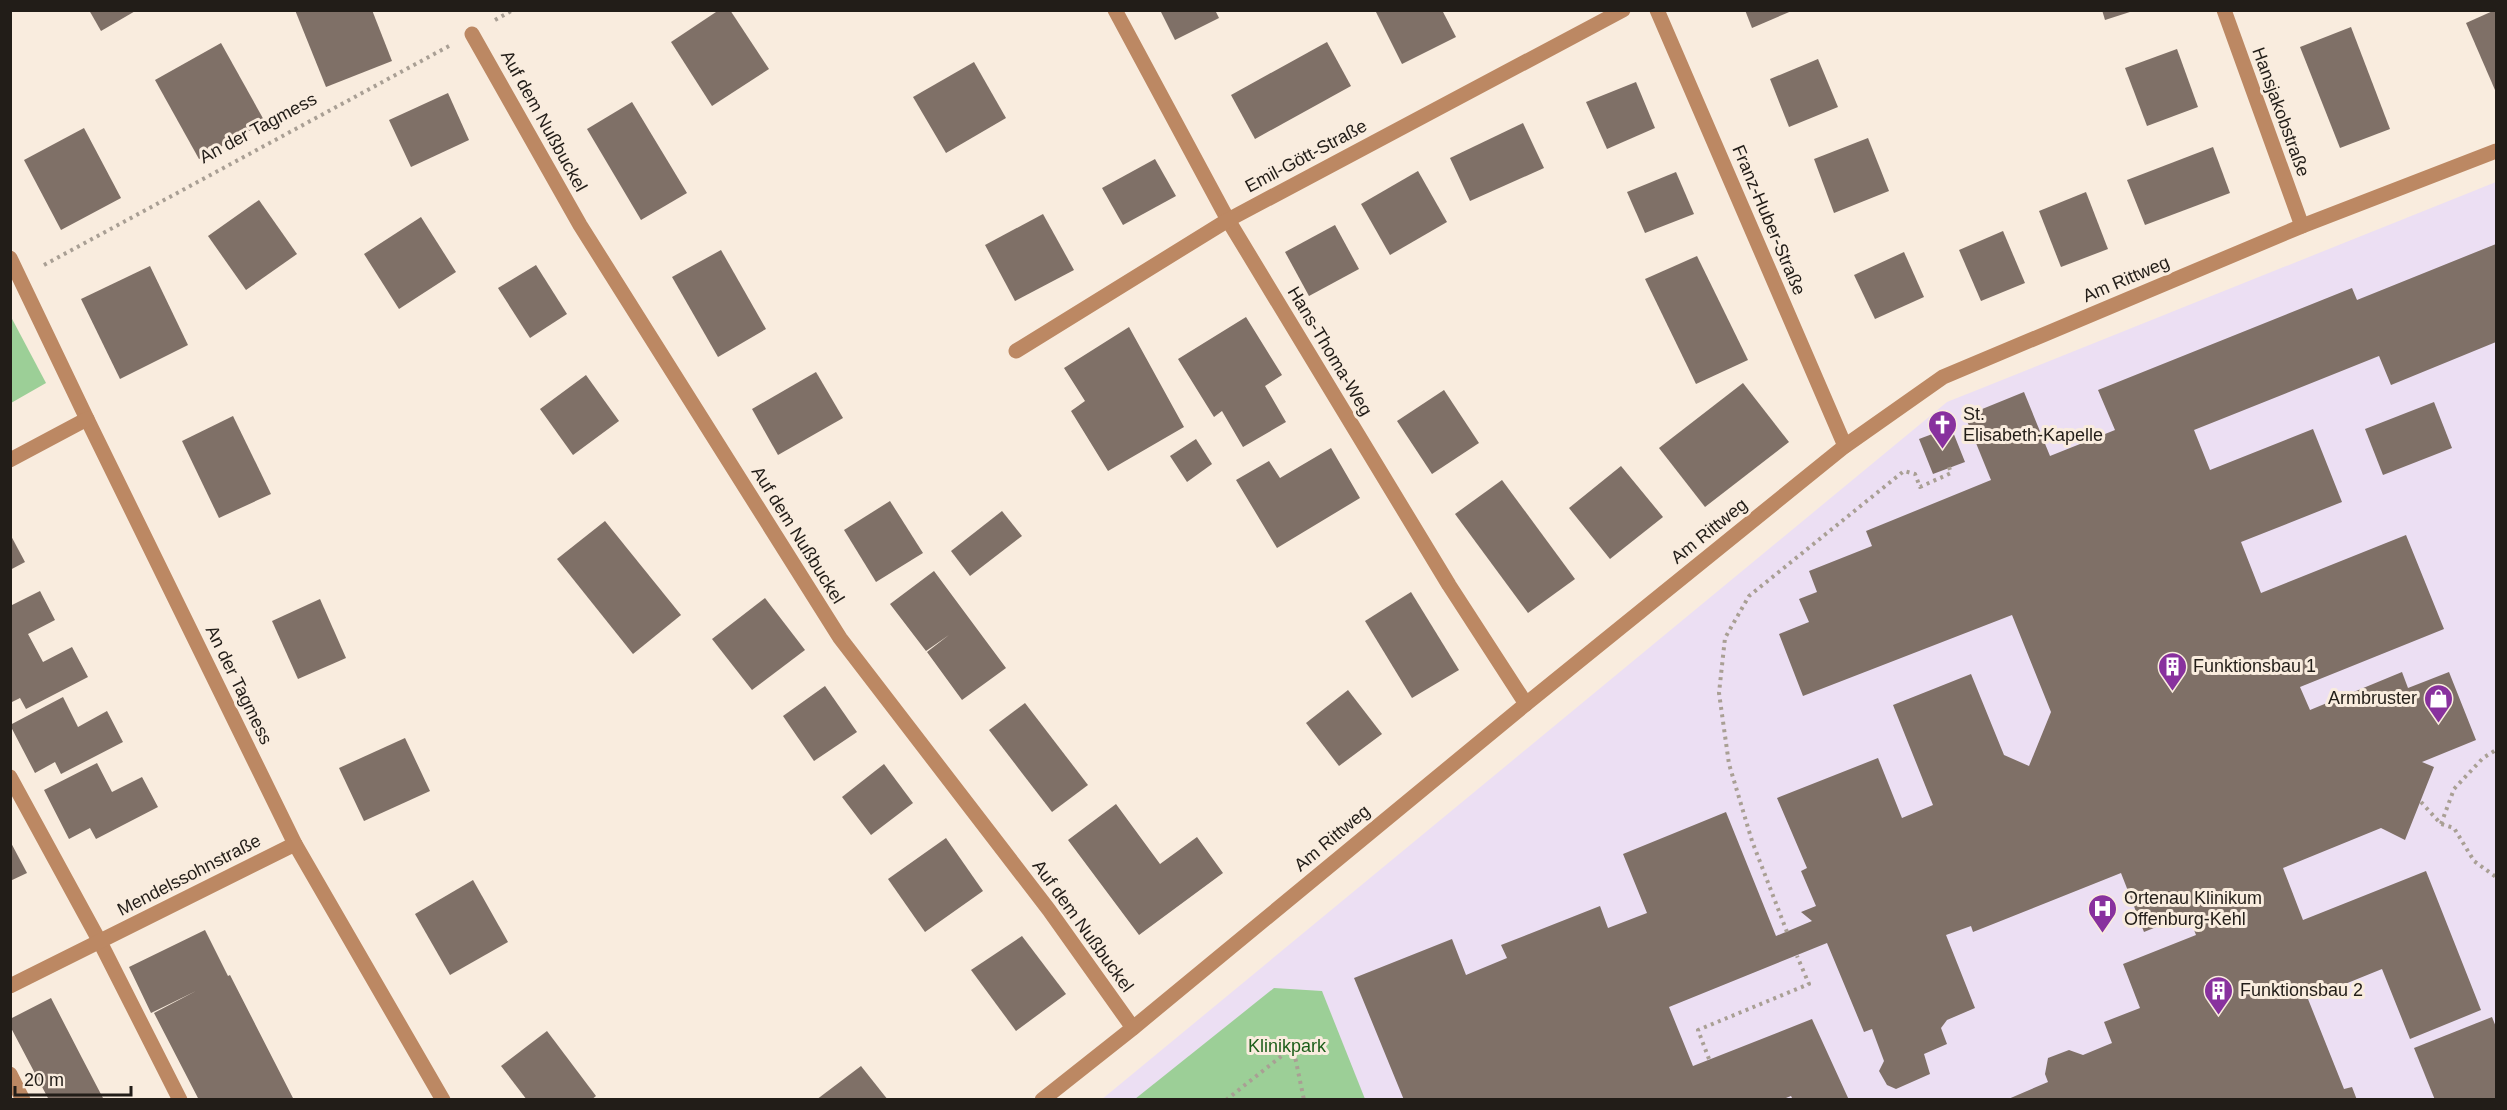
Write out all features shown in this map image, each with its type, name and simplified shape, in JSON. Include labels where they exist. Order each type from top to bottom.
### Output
[{"type":"street","name":"Hans-Thoma-Weg","points":[[1115,10],[1228,220],[1449,585],[1526,704]]},
{"type":"street","name":"Emil-Gött-Straße","points":[[1016,351],[1228,220],[1623,10]]},
{"type":"street","name":"Franz-Huber-Straße","points":[[1657,10],[1845,446]]},
{"type":"street","name":"Hansjakobstraße","points":[[2224,10],[2302,226]]},
{"type":"street","name":"Auf dem Nußbuckel","points":[[472,34],[580,225],[840,638],[1049,910],[1133,1028]]},
{"type":"street","name":"Am Rittweg","points":[[1042,1100],[1845,446],[1943,376],[2302,226],[2496,151]]},
{"type":"street","name":"An der Tagmess","points":[[10,258],[295,844],[443,1100]]},
{"type":"street","points":[[10,460],[87,419]]},
{"type":"street","points":[[10,777],[100,942],[180,1100]]},
{"type":"street","name":"Mendelssohnstraße","points":[[10,986],[295,844]]},
{"type":"street","points":[[10,1074],[23,1100]]},
{"type":"path","name":"An der Tagmess","points":[[20,278],[513,10]]},
{"type":"path","points":[[1787,932],[1752,842],[1729,764],[1719,693],[1725,638],[1749,596],[1904,471],[1915,474],[1920,487],[1951,473],[1948,467]]},
{"type":"path","points":[[2441,824],[2454,789],[2483,758],[2496,750]]},
{"type":"path","points":[[2421,802],[2441,824],[2454,828],[2475,861],[2496,877]]},
{"type":"path","points":[[1709,1059],[1698,1030],[1809,984],[1797,956]]},
{"type":"path","points":[[1226,1100],[1293,1047],[1304,1100]]},
{"type":"shaded area","points":[[2496,182],[2496,1099],[1101,1100],[1947,402]]},
{"type":"green space","points":[[10,315],[46,383],[11,403],[10,403]]},
{"type":"green space","name":"Klinikpark","points":[[1274,988],[1322,991],[1365,1099],[1135,1099]]},
{"type":"building","points":[[89,10],[137,10],[101,31]]},
{"type":"building","points":[[295,10],[372,10],[392,61],[326,87]]},
{"type":"building","points":[[719,10],[730,10],[769,69],[712,106],[671,42]]},
{"type":"building","points":[[1160,10],[1215,10],[1219,18],[1175,40]]},
{"type":"building","points":[[1375,10],[1442,10],[1456,37],[1402,64]]},
{"type":"building","points":[[1745,10],[1794,10],[1752,28]]},
{"type":"building","points":[[2102,10],[2133,10],[2133,11],[2105,20]]},
{"type":"building","points":[[2495,10],[2496,89],[2495,90],[2466,23]]},
{"type":"building","points":[[2351,27],[2390,129],[2340,148],[2300,47]]},
{"type":"building","points":[[1327,42],[1351,86],[1255,139],[1231,95]]},
{"type":"building","points":[[221,43],[265,122],[199,159],[155,80]]},
{"type":"building","points":[[2177,49],[2198,107],[2147,126],[2125,68]]},
{"type":"building","points":[[1818,59],[1838,107],[1789,127],[1770,79]]},
{"type":"building","points":[[974,62],[1006,118],[946,153],[913,97]]},
{"type":"building","points":[[1636,82],[1655,128],[1607,149],[1586,102]]},
{"type":"building","points":[[448,93],[469,140],[411,167],[389,120]]},
{"type":"building","points":[[632,102],[687,193],[641,220],[587,129]]},
{"type":"building","points":[[1523,123],[1544,168],[1470,201],[1450,158]]},
{"type":"building","points":[[84,128],[121,198],[61,230],[24,160]]},
{"type":"building","points":[[1868,138],[1889,191],[1834,213],[1814,159]]},
{"type":"building","points":[[2213,147],[2230,193],[2145,225],[2127,180]]},
{"type":"building","points":[[1155,159],[1176,196],[1123,225],[1102,188]]},
{"type":"building","points":[[1418,171],[1447,222],[1390,255],[1361,204]]},
{"type":"building","points":[[1676,172],[1694,214],[1645,233],[1627,192]]},
{"type":"building","points":[[2086,192],[2108,249],[2061,267],[2039,211]]},
{"type":"building","points":[[259,200],[297,254],[246,290],[208,236]]},
{"type":"building","points":[[1043,214],[1074,270],[1015,301],[985,245]]},
{"type":"building","points":[[421,217],[456,272],[399,309],[364,254]]},
{"type":"building","points":[[1335,225],[1359,269],[1309,296],[1285,252]]},
{"type":"building","points":[[2003,231],[2025,283],[1981,301],[1959,250]]},
{"type":"building","name":"Funktionsbau 1","points":[[2496,244],[2496,342],[2391,385],[2379,356],[2194,430],[2210,470],[2313,429],[2342,502],[2241,542],[2261,593],[2406,535],[2444,629],[2300,687],[2310,710],[2402,672],[2408,688],[2449,672],[2476,740],[2422,762],[2434,767],[2405,840],[2381,828],[2283,868],[2303,920],[2426,871],[2481,1010],[2410,1039],[2382,969],[2308,999],[2344,1089],[2352,1087],[2357,1100],[2006,1100],[2048,1082],[2045,1074],[2048,1058],[2069,1050],[2083,1055],[2112,1043],[2104,1022],[2140,1008],[2123,964],[2196,935],[2188,914],[2144,932],[2121,873],[1973,932],[1971,926],[1946,935],[1975,1008],[1947,1020],[1941,1028],[1947,1044],[1924,1054],[1930,1074],[1896,1089],[1887,1085],[1879,1071],[1884,1061],[1872,1029],[1864,1032],[1827,943],[1669,1007],[1693,1066],[1812,1019],[1849,1100],[1793,1100],[1791,1096],[1781,1100],[1404,1100],[1354,978],[1452,939],[1466,975],[1507,958],[1501,945],[1600,906],[1608,928],[1647,913],[1623,854],[1726,812],[1776,936],[1812,921],[1801,912],[1816,906],[1801,871],[1807,868],[1777,798],[1878,758],[1902,818],[1933,805],[1893,705],[1971,674],[2004,755],[2029,766],[2051,712],[2012,615],[1803,696],[1779,634],[1809,622],[1799,599],[1817,592],[1809,571],[1872,546],[1866,531],[1991,480],[1965,416],[2024,392],[2050,456],[2115,430],[2098,390],[2352,288],[2357,300]]},
{"type":"building","points":[[721,250],[766,329],[718,357],[672,277]]},
{"type":"building","points":[[1904,252],[1924,297],[1875,319],[1854,275]]},
{"type":"building","points":[[1697,256],[1748,360],[1696,384],[1645,279]]},
{"type":"building","points":[[536,265],[567,314],[530,338],[498,288]]},
{"type":"building","points":[[150,266],[188,345],[120,379],[81,299]]},
{"type":"building","points":[[1246,317],[1282,375],[1265,386],[1286,422],[1243,447],[1222,411],[1214,417],[1178,359]]},
{"type":"building","points":[[1129,327],[1184,427],[1108,471],[1071,411],[1085,401],[1064,368]]},
{"type":"building","points":[[816,372],[843,418],[778,455],[752,409]]},
{"type":"building","points":[[586,375],[619,421],[573,455],[540,409]]},
{"type":"building","points":[[1743,383],[1789,442],[1705,507],[1659,448]]},
{"type":"building","points":[[1444,390],[1479,443],[1432,474],[1397,421]]},
{"type":"building","points":[[2434,402],[2452,448],[2383,475],[2365,429]]},
{"type":"building","points":[[233,416],[271,494],[219,518],[182,441]]},
{"type":"building","name":"St. Elisabeth-Kapelle","points":[[1951,427],[1965,462],[1933,474],[1919,439]]},
{"type":"building","points":[[1196,439],[1212,464],[1187,482],[1170,456]]},
{"type":"building","points":[[1331,448],[1360,498],[1277,548],[1236,480],[1269,461],[1280,478]]},
{"type":"building","points":[[1621,466],[1663,517],[1610,559],[1569,508]]},
{"type":"building","points":[[1502,480],[1575,579],[1528,613],[1455,514]]},
{"type":"building","points":[[890,501],[923,553],[876,582],[844,530]]},
{"type":"building","points":[[1002,511],[1022,536],[970,576],[951,551]]},
{"type":"building","points":[[605,521],[681,615],[633,654],[557,559]]},
{"type":"building","points":[[10,534],[25,562],[10,570]]},
{"type":"building","points":[[934,571],[1006,668],[962,700],[927,652],[949,635],[926,651],[890,604]]},
{"type":"building","points":[[40,591],[55,620],[28,634],[43,662],[72,647],[88,677],[26,709],[20,698],[10,703],[10,606]]},
{"type":"building","points":[[1411,592],[1459,670],[1412,698],[1365,621]]},
{"type":"building","points":[[765,598],[805,650],[752,690],[712,639]]},
{"type":"building","points":[[320,599],[346,658],[298,679],[272,621]]},
{"type":"building","points":[[825,686],[857,732],[814,761],[783,716]]},
{"type":"building","points":[[1348,690],[1382,734],[1339,766],[1306,723]]},
{"type":"building","points":[[63,697],[78,727],[107,711],[123,742],[61,774],[55,762],[35,773],[10,725]]},
{"type":"building","points":[[1025,703],[1088,785],[1052,812],[989,730]]},
{"type":"building","points":[[405,738],[430,791],[364,821],[339,768]]},
{"type":"building","points":[[97,763],[112,792],[142,777],[158,807],[96,839],[90,828],[69,839],[44,790]]},
{"type":"building","points":[[884,764],[913,803],[871,835],[842,797]]},
{"type":"building","points":[[1116,804],[1160,864],[1197,837],[1223,873],[1139,935],[1068,840]]},
{"type":"building","points":[[946,838],[983,891],[925,932],[888,879]]},
{"type":"building","points":[[10,841],[27,873],[10,881]]},
{"type":"building","points":[[473,880],[508,942],[450,975],[415,914]]},
{"type":"building","points":[[205,930],[294,1100],[199,1100],[154,1013],[196,991],[151,1013],[129,967]]},
{"type":"building","points":[[1022,936],[1066,994],[1016,1031],[971,970]]},
{"type":"building","points":[[51,998],[104,1100],[49,1100],[10,1026],[10,1019]]},
{"type":"building","points":[[2492,1017],[2496,1027],[2496,1100],[2435,1100],[2414,1048]]},
{"type":"building","points":[[547,1031],[596,1096],[591,1100],[527,1100],[501,1066]]},
{"type":"building","points":[[861,1066],[888,1100],[816,1100]]},
{"type":"place","name":"St. Elisabeth-Kapelle","points":[[1942,450]]},
{"type":"place","name":"Funktionsbau 1","points":[[2172,692]]},
{"type":"place","name":"Armbruster","points":[[2438,724]]},
{"type":"place","name":"Ortenau Klinikum Offenburg-Kehl","points":[[2103,934]]},
{"type":"place","name":"Funktionsbau 2","points":[[2219,1016]]}]
